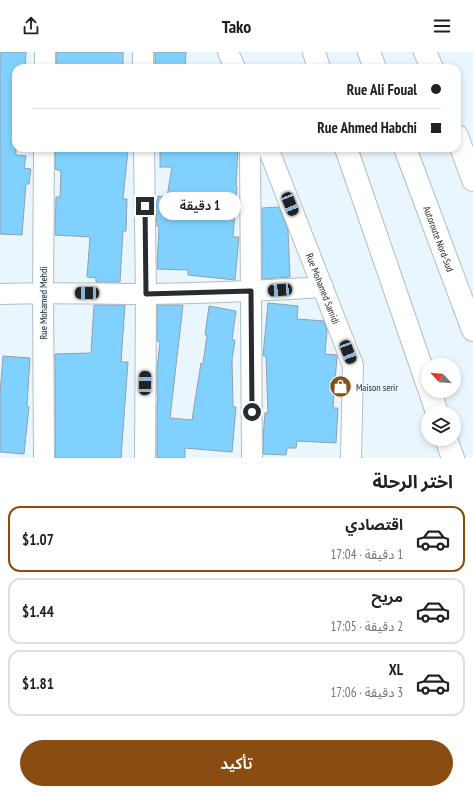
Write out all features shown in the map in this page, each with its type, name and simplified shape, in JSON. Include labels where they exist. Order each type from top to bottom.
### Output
[{"type":"main road","points":[[314,52],[318,64]]},
{"type":"main road","points":[[369,52],[374,64]]},
{"type":"main road","points":[[425,52],[430,64]]},
{"type":"main road","points":[[435,52],[438,64]]},
{"type":"main road","points":[[461,147],[473,180]]},
{"type":"main road","points":[[347,152],[421,366]]},
{"type":"main road","name":"Autoroute Nord-Sud","points":[[406,152],[473,330]]},
{"type":"main road","points":[[449,446],[453,458]]},
{"type":"street","points":[[45,52],[45,64]]},
{"type":"street","points":[[143,52],[144,64]]},
{"type":"street","points":[[228,52],[233,64]]},
{"type":"street","name":"Rue Mohamed Mehdi","points":[[44,152],[44,458]]},
{"type":"street","points":[[144,152],[146,294],[145,458]]},
{"type":"street","points":[[250,152],[252,458]]},
{"type":"street","name":"Rue Mohamed Samidi","points":[[270,152],[353,365],[351,458]]},
{"type":"street","points":[[0,294],[43,292],[146,294],[323,287]]},
{"type":"building","points":[[0,52],[26,52],[25,64],[12,64],[12,152],[16,152],[16,155],[26,156],[24,168],[31,169],[29,184],[26,184],[22,235],[0,234]]},
{"type":"building","points":[[56,52],[123,52],[123,64],[56,64]]},
{"type":"building","points":[[155,52],[186,52],[185,64],[155,64]]},
{"type":"building","points":[[56,152],[128,152],[123,199],[127,199],[126,231],[123,231],[120,282],[96,282],[96,278],[87,277],[90,237],[55,235],[56,197],[60,197],[61,171],[55,169]]},
{"type":"building","points":[[160,152],[238,152],[233,237],[239,237],[235,280],[188,275],[188,270],[157,269],[159,227],[157,226],[156,207],[158,196],[167,197],[172,167],[160,167]]},
{"type":"building","points":[[279,207],[288,230],[290,277],[262,279],[262,208]]},
{"type":"building","points":[[268,303],[298,306],[297,319],[324,321],[327,331],[325,354],[337,355],[333,408],[338,408],[336,443],[297,441],[296,448],[287,448],[286,455],[263,454],[265,413],[268,413],[266,356],[263,356]]},
{"type":"building","points":[[94,305],[125,305],[121,362],[128,362],[121,458],[55,458],[55,354],[91,353]]},
{"type":"building","points":[[157,305],[183,305],[170,418],[192,420],[201,363],[203,364],[209,306],[236,311],[232,340],[235,340],[232,360],[233,407],[236,407],[232,452],[185,448],[185,458],[157,458],[157,368],[160,342],[157,341]]},
{"type":"building","points":[[3,356],[30,358],[27,406],[29,407],[24,454],[0,452],[0,394]]},
{"type":"place","name":"Maison serir","points":[[341,387]]},
{"type":"route","points":[[145,206],[146,294],[251,291],[252,412]]}]
